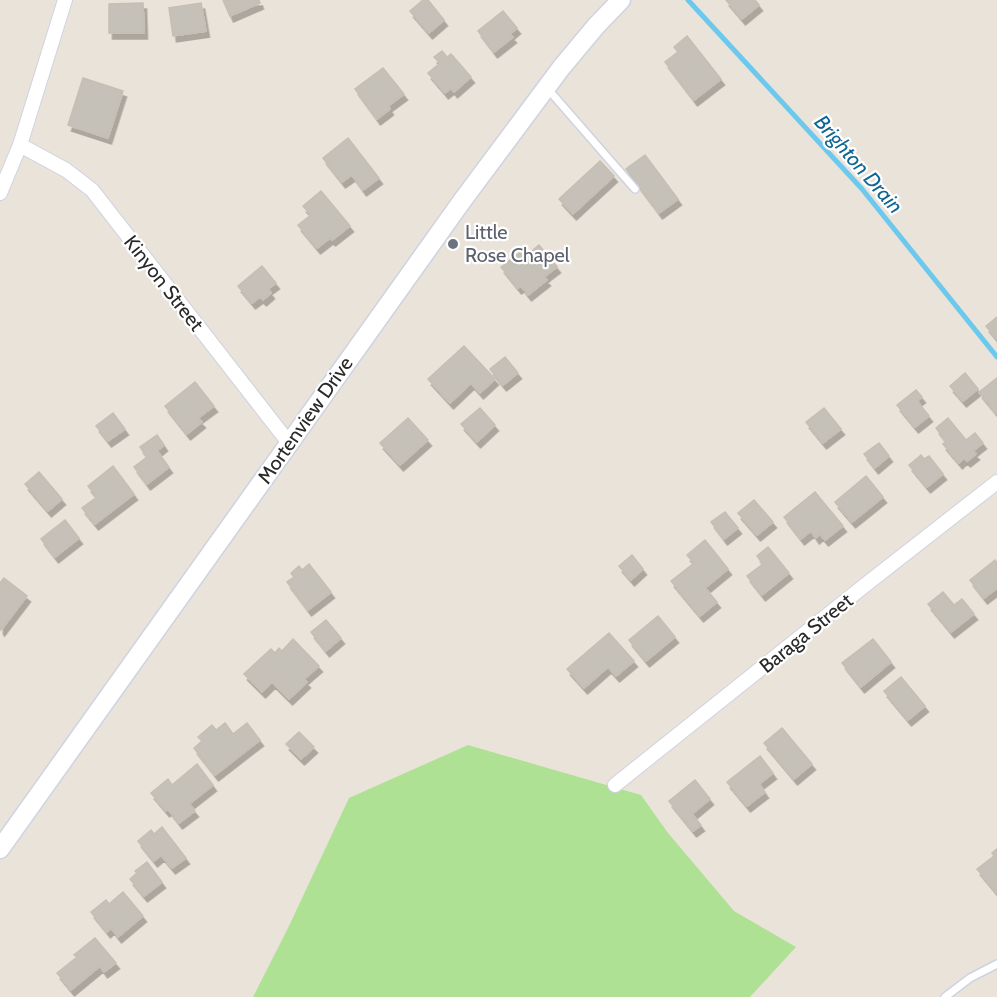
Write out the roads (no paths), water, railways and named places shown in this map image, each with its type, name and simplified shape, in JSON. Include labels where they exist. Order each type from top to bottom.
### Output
[{"type":"street","points":[[0,193],[20,145],[65,0]]},
{"type":"street","name":"Mortenview Drive","points":[[0,849],[462,201],[561,68],[621,0]]},
{"type":"street","name":"Kinyon Street","points":[[20,145],[66,170],[92,189],[289,443]]},
{"type":"street","name":"Baraga Street","points":[[615,785],[997,482]]},
{"type":"lane","points":[[547,87],[635,189]]},
{"type":"lane","points":[[945,997],[970,978],[997,963]]},
{"type":"waterway","name":"Brighton Drain","points":[[688,0],[862,189],[997,357]]},
{"type":"place","name":"Little Rose Chapel","points":[[453,244]]}]
